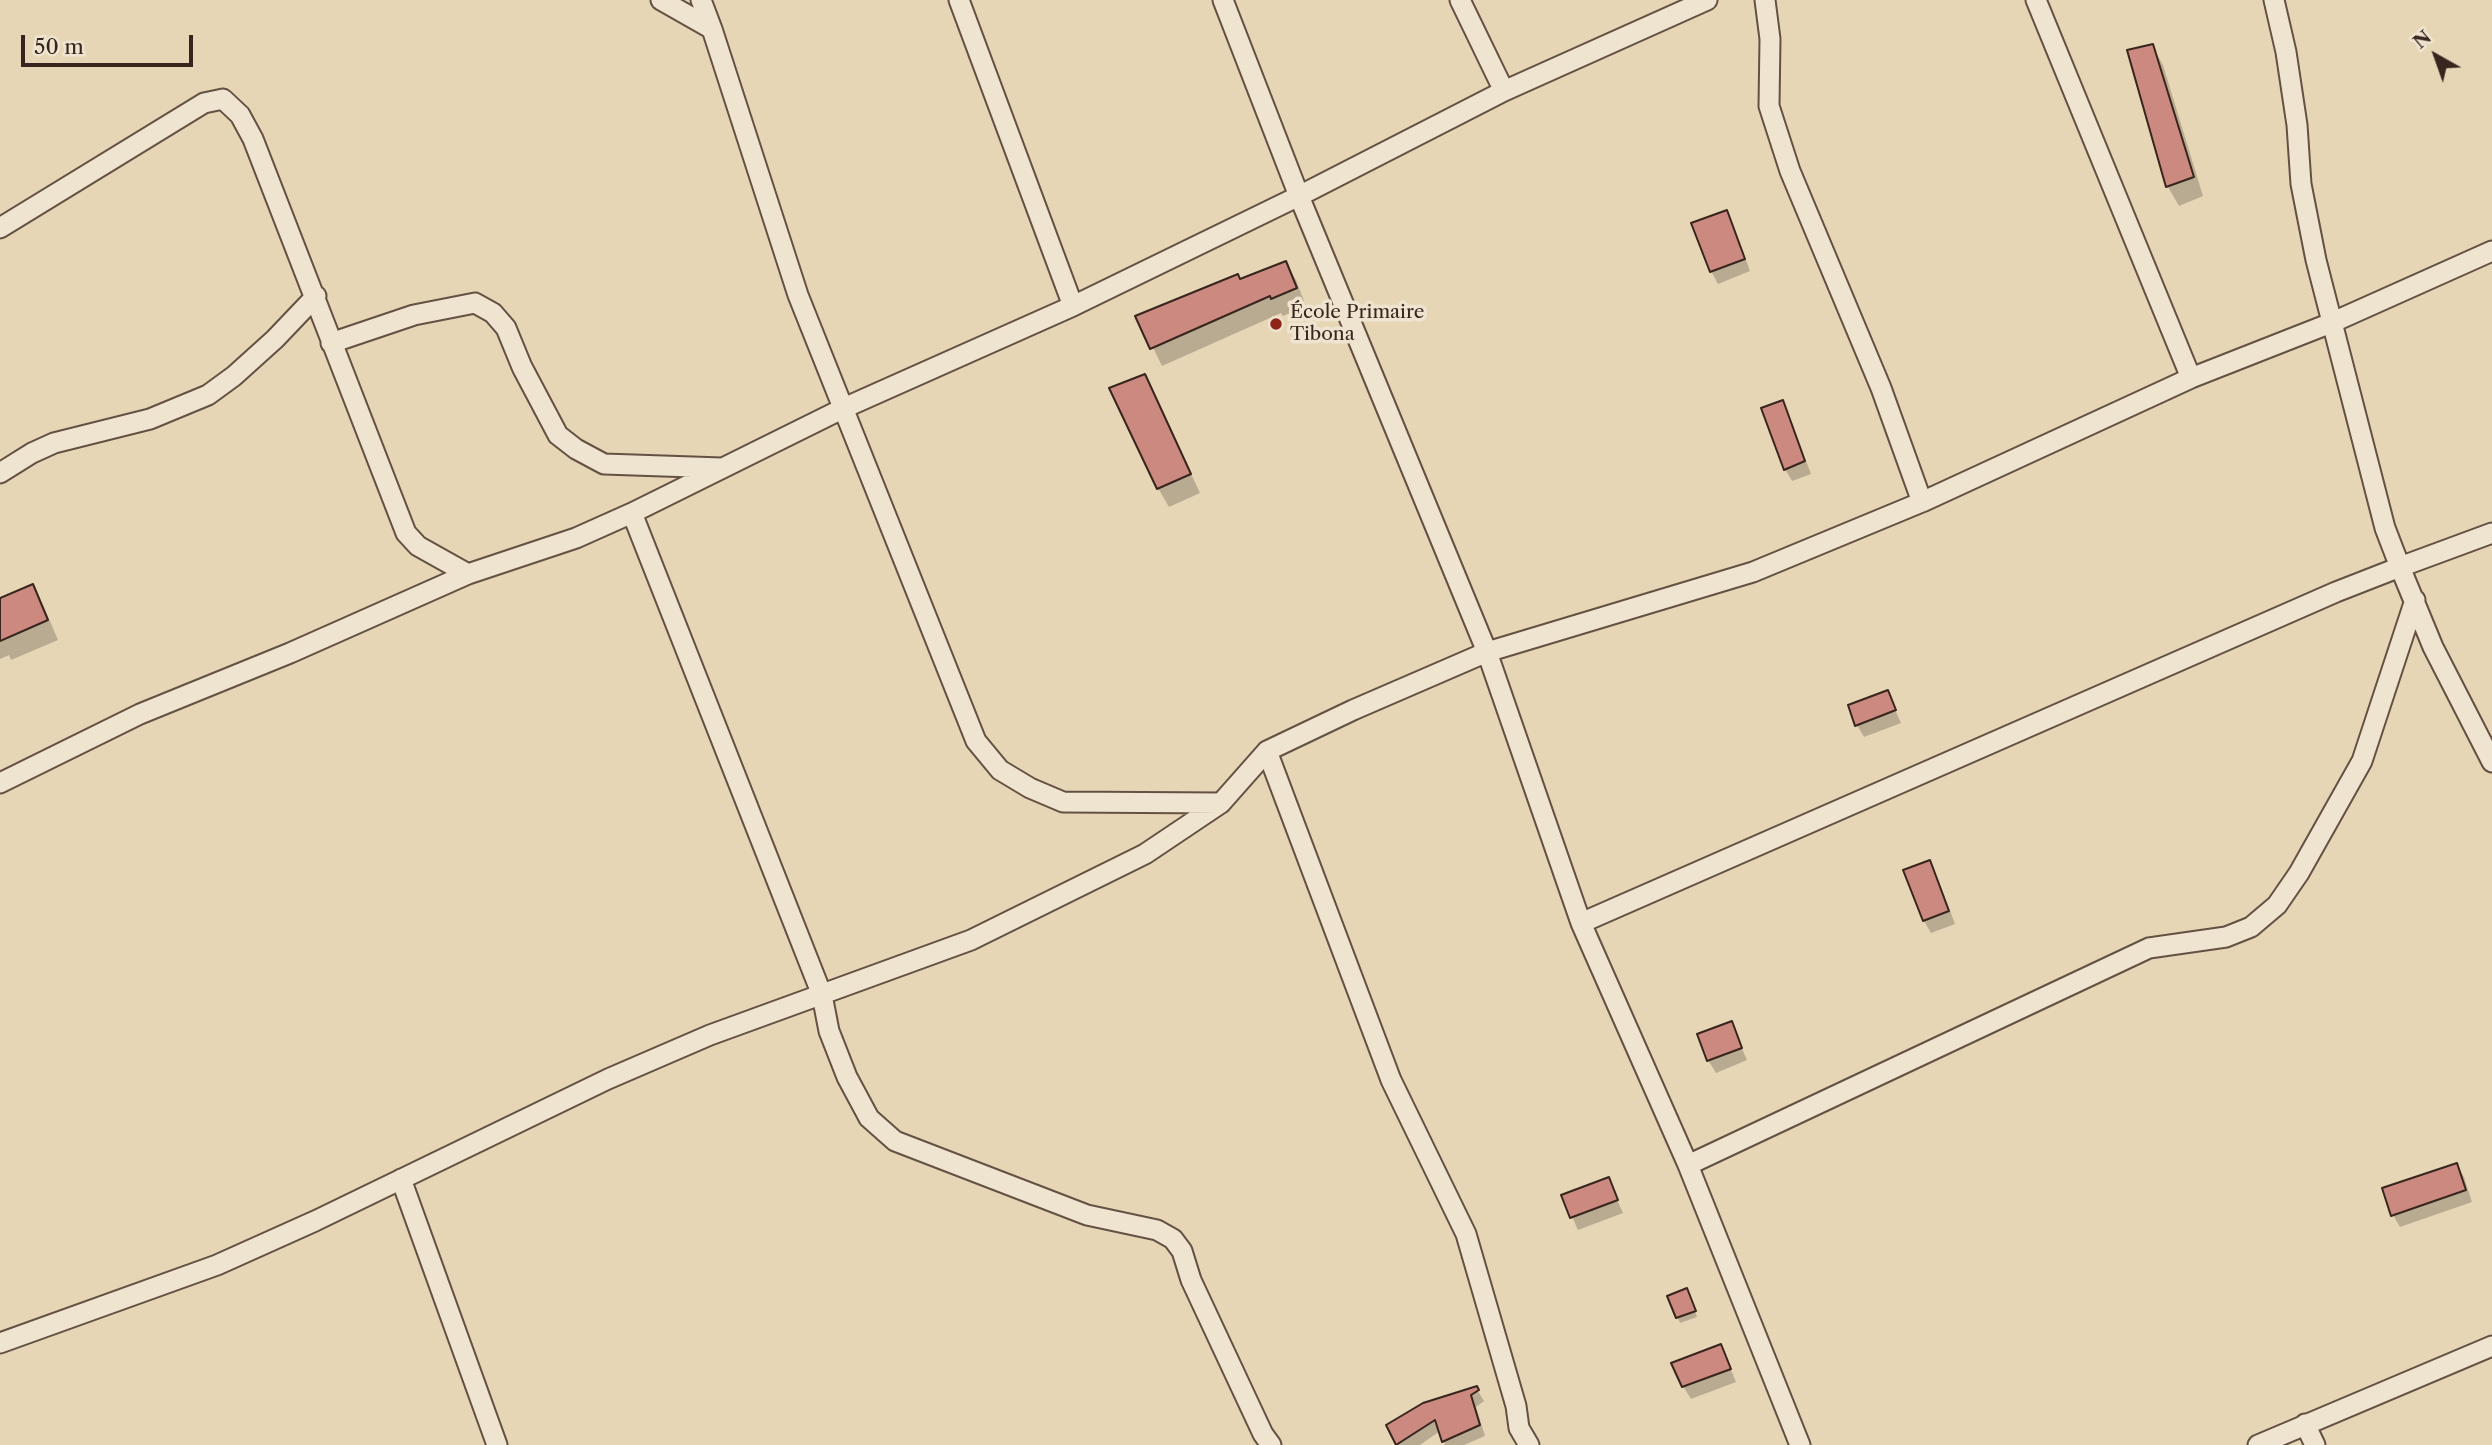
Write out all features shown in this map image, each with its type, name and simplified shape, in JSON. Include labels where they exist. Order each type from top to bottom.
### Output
[{"type":"street","points":[[662,0],[712,29]]},
{"type":"street","points":[[701,0],[798,295],[976,741],[1000,770],[1030,788],[1063,802],[1221,803]]},
{"type":"street","points":[[959,0],[1073,306]]},
{"type":"street","points":[[1223,0],[1299,196],[1487,652],[1581,923],[1688,1165],[1800,1445]]},
{"type":"street","points":[[1460,0],[1504,91]]},
{"type":"street","points":[[0,783],[140,714],[290,653],[468,574],[576,538],[632,513],[844,408],[1073,306],[1299,196],[1504,91],[1707,0]]},
{"type":"street","points":[[1765,0],[1770,39],[1769,106],[1773,119],[1790,171],[1881,388],[1922,502]]},
{"type":"street","points":[[2036,0],[2191,377]]},
{"type":"street","points":[[2274,0],[2286,52],[2295,113],[2301,184],[2331,323],[2385,527],[2433,647],[2492,762]]},
{"type":"street","points":[[0,228],[204,103],[223,99],[240,116],[253,139],[406,534],[418,546],[468,574]]},
{"type":"street","points":[[0,1343],[217,1265],[315,1221],[633,1068],[710,1035],[971,940],[1145,854],[1221,803],[1268,751],[1353,710],[1487,652],[1753,572],[1922,502],[2191,377],[2331,323],[2492,251]]},
{"type":"street","points":[[0,473],[54,443],[150,419],[208,395],[275,339],[316,296]]},
{"type":"street","points":[[331,343],[414,315],[475,303],[493,313],[506,328],[522,367],[558,435],[576,449],[604,464],[724,468]]},
{"type":"street","points":[[632,513],[822,995],[830,1031],[847,1077],[869,1118],[895,1142],[1087,1214],[1157,1230],[1173,1239],[1182,1251],[1196,1292],[1263,1434],[1271,1445]]},
{"type":"street","points":[[1581,923],[2323,597],[2492,533]]},
{"type":"street","points":[[1688,1165],[2149,947],[2226,937],[2251,927],[2277,905],[2285,894],[2362,761],[2415,600]]},
{"type":"street","points":[[1268,751],[1391,1080],[1466,1234],[1516,1406],[1519,1428],[1529,1445]]},
{"type":"street","points":[[401,1179],[497,1445]]},
{"type":"street","points":[[2258,1445],[2492,1346]]},
{"type":"street","points":[[2305,1424],[2315,1445]]},
{"type":"building","points":[[2153,44],[2194,177],[2166,187],[2127,50]]},
{"type":"building","points":[[1727,210],[1745,259],[1710,272],[1691,223]]},
{"type":"building","points":[[1286,261],[1297,288],[1271,299],[1270,296],[1150,349],[1135,316],[1238,274],[1240,279]]},
{"type":"building","points":[[1145,374],[1191,474],[1157,489],[1109,388]]},
{"type":"building","points":[[1783,400],[1805,461],[1784,470],[1761,408]]},
{"type":"building","points":[[33,584],[48,620],[0,641],[0,598]]},
{"type":"building","points":[[1888,690],[1896,710],[1855,726],[1848,705]]},
{"type":"building","points":[[1930,860],[1949,911],[1923,921],[1903,870]]},
{"type":"building","points":[[1732,1021],[1742,1048],[1707,1061],[1697,1034]]},
{"type":"building","points":[[2457,1163],[2466,1190],[2391,1216],[2382,1188]]},
{"type":"building","points":[[1609,1177],[1618,1200],[1570,1218],[1561,1195]]},
{"type":"building","points":[[1687,1288],[1696,1311],[1676,1318],[1667,1296]]},
{"type":"building","points":[[1721,1344],[1731,1369],[1682,1387],[1671,1363]]},
{"type":"building","points":[[1477,1386],[1479,1390],[1471,1395],[1480,1425],[1442,1442],[1435,1420],[1396,1445],[1386,1425],[1423,1403]]},
{"type":"place","name":"École Primaire Tibona","points":[[1276,324]]}]
